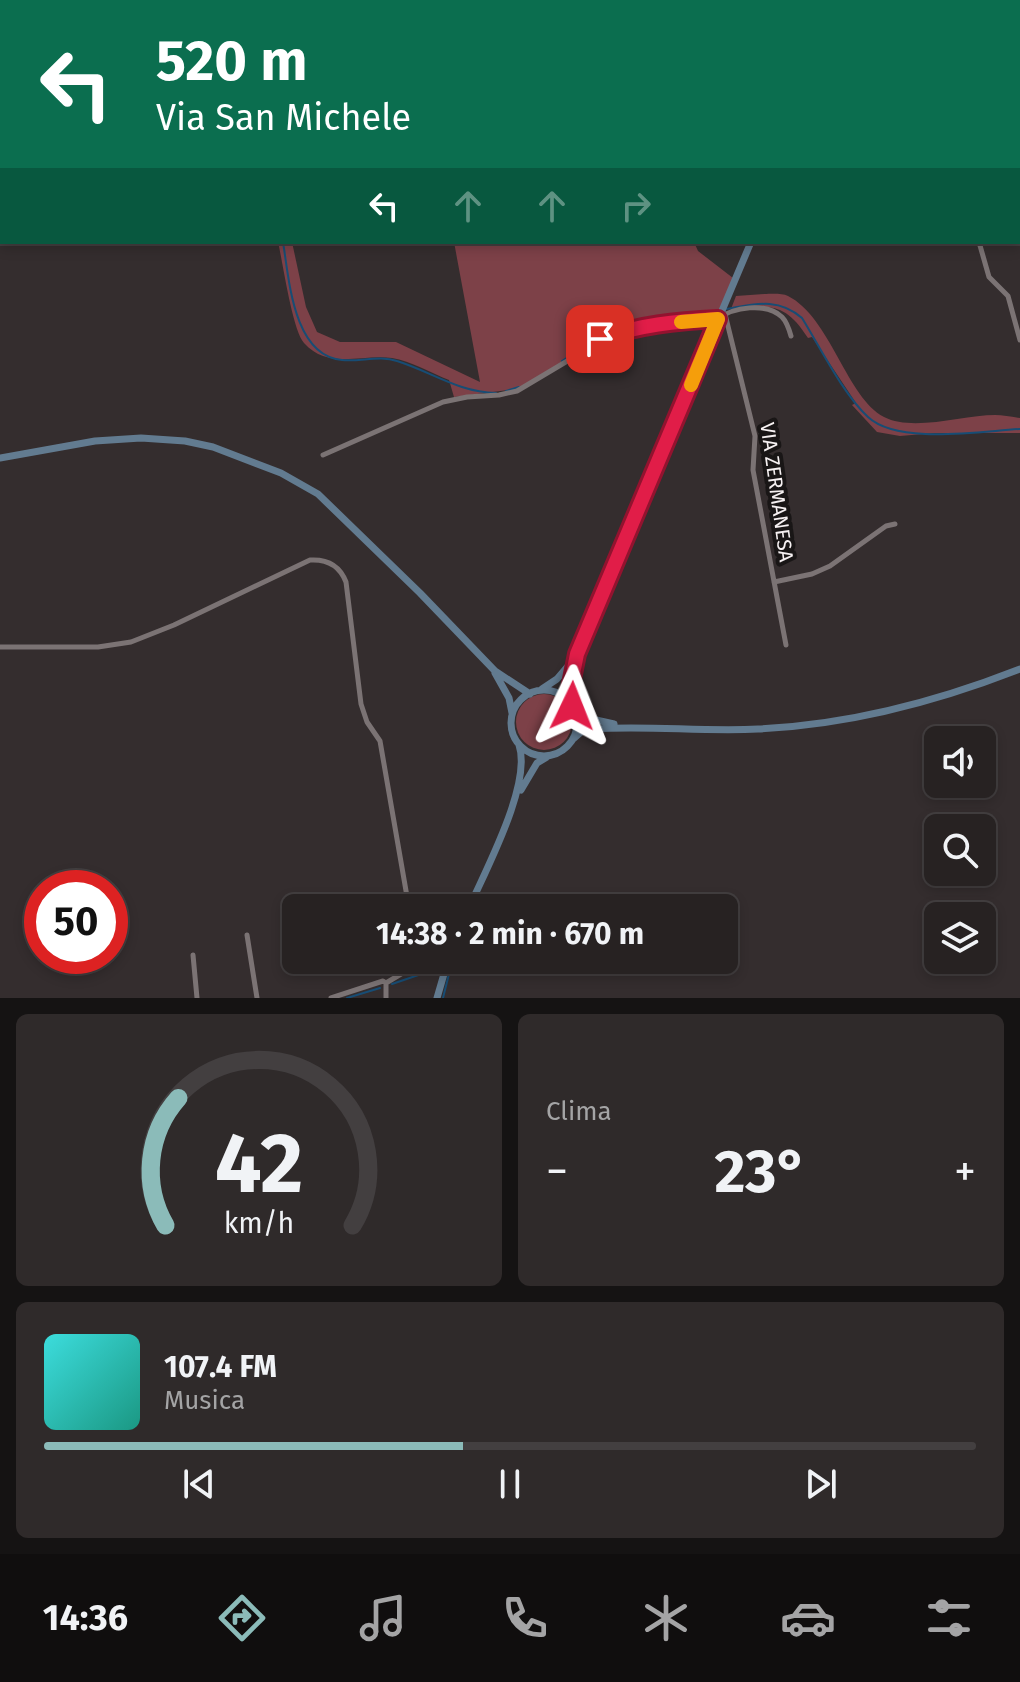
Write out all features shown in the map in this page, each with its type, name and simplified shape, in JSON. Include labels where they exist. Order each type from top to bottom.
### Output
[{"type":"main road","points":[[573,739],[577,729],[570,689],[577,654],[750,244]]},
{"type":"main road","points":[[0,458],[95,441],[141,438],[185,441],[213,447],[261,464],[318,494],[495,671],[532,693],[556,693],[587,718],[628,727]]},
{"type":"main road","points":[[512,717],[519,703],[557,679],[577,654]]},
{"type":"main road","points":[[475,894],[514,803],[537,763],[561,752],[586,730],[628,727],[734,730],[827,722],[921,703],[1020,669]]},
{"type":"main road","points":[[495,671],[509,698],[511,726],[522,769],[514,803]]},
{"type":"main road","points":[[518,744],[534,754],[552,755]]},
{"type":"main road","points":[[437,998],[442,974]]},
{"type":"street","points":[[980,244],[989,277],[1008,296],[1020,340]]},
{"type":"street","points":[[323,455],[443,402],[517,391],[611,335],[753,307],[782,317],[791,336]]},
{"type":"street","name":"VIA ZERMANESA","points":[[722,313],[755,436],[753,470],[786,645]]},
{"type":"street","name":"VIA ZERMANESA","points":[[774,582],[821,570],[886,526],[895,524]]},
{"type":"street","points":[[0,647],[98,647],[131,642],[174,625],[310,560],[324,561],[337,567],[346,582],[361,704],[367,722],[380,741],[407,894]]},
{"type":"street","points":[[247,935],[257,998]]},
{"type":"street","points":[[193,955],[197,998]]},
{"type":"street","points":[[331,998],[383,981],[386,983],[401,974]]},
{"type":"street","points":[[386,983],[386,998]]},
{"type":"shaded area","points":[[278,244],[292,244],[306,307],[317,332],[340,342],[396,342],[480,382],[454,244],[695,244],[698,251],[733,278],[717,316],[608,333],[534,381],[516,389],[454,397],[449,380],[406,362],[380,357],[334,359],[313,351],[300,336]]},
{"type":"shaded area","points":[[786,295],[803,306],[816,321],[859,393],[884,417],[924,423],[1004,416],[1020,418],[1020,433],[900,436],[877,432],[852,405],[856,403],[812,337],[808,338],[792,318],[776,308],[731,309],[736,296]]},
{"type":"shaded area","points":[[544,694],[564,702],[572,722],[564,742],[544,750],[524,742],[516,722],[524,702]]},
{"type":"waterway","points":[[283,244],[296,313],[313,345],[326,355],[342,360],[390,359],[469,389],[496,393]]},
{"type":"waterway","points":[[726,309],[766,304],[793,311],[802,318],[850,396],[868,417],[882,426],[919,434],[1020,429]]},
{"type":"waterway","points":[[562,361],[611,329],[628,322],[676,320],[719,310]]},
{"type":"waterway","points":[[506,391],[519,387]]},
{"type":"waterway","points":[[392,984],[421,974]]},
{"type":"waterway","points":[[443,998],[449,974]]},
{"type":"waterway","points":[[347,998],[380,988]]},
{"type":"slow traffic","points":[[681,322],[718,319],[691,385]]},
{"type":"route","points":[[572,706],[570,689],[577,654],[718,319],[631,329],[600,339]]}]
